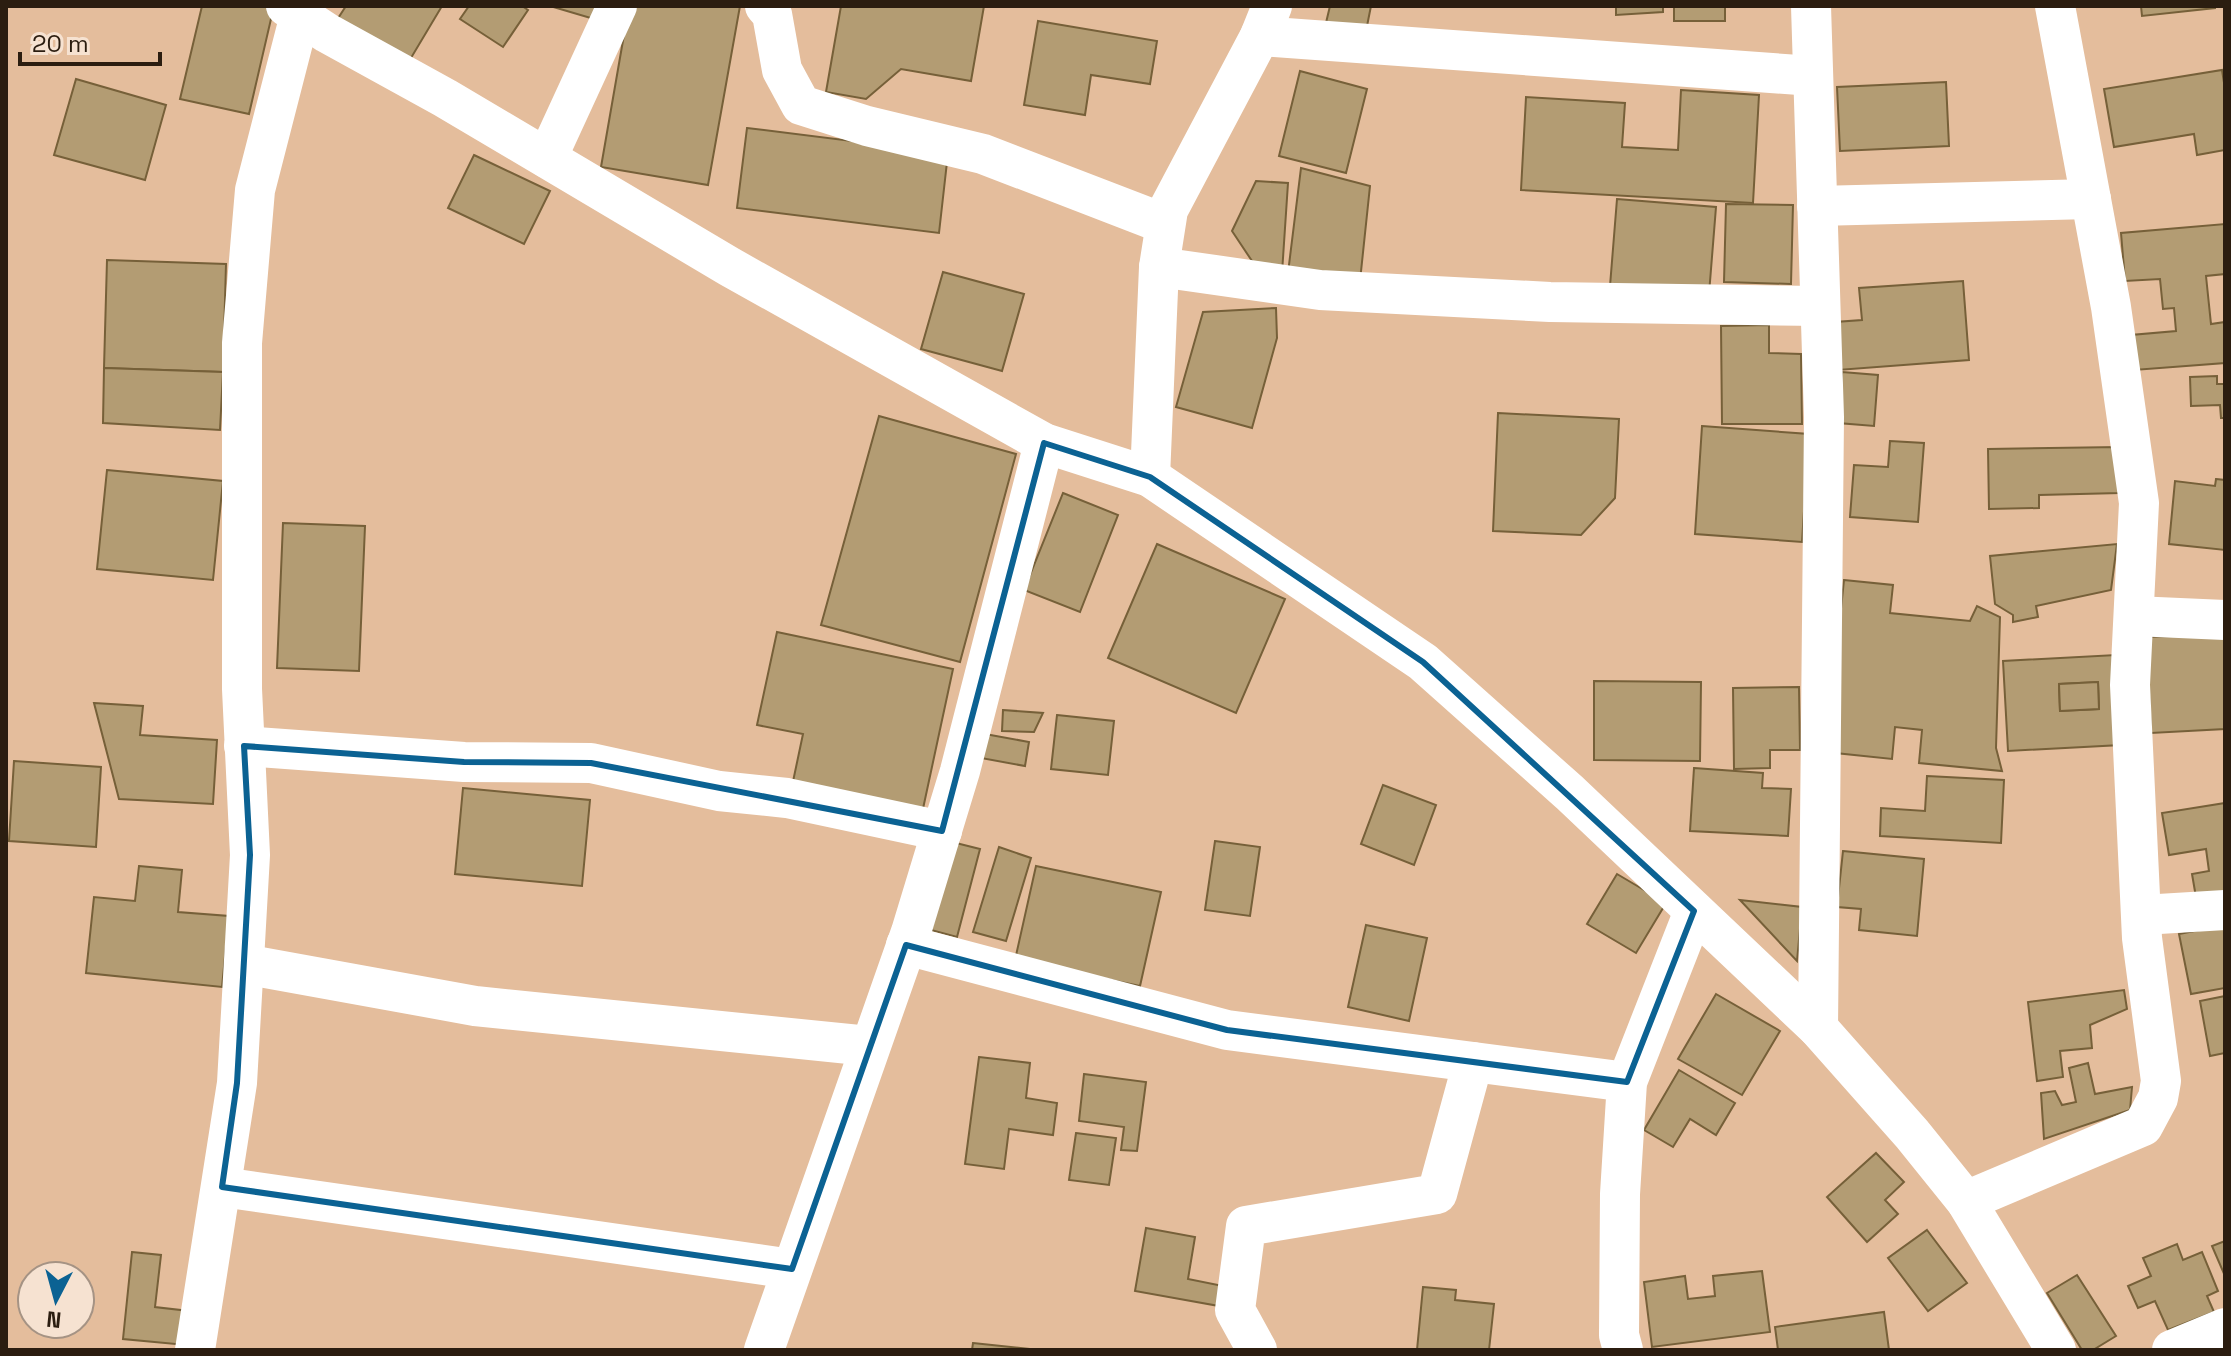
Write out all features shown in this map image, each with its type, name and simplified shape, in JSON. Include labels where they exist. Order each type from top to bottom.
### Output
[{"type":"street","points":[[547,158],[617,6]]},
{"type":"street","points":[[765,6],[772,14],[782,70],[801,105],[867,126],[983,154],[1165,224]]},
{"type":"street","points":[[1811,6],[1824,417],[1818,1028]]},
{"type":"street","points":[[1966,1201],[2143,1126],[2158,1098],[2161,1081],[2142,938],[2130,685],[2139,503],[2111,307],[2055,6]]},
{"type":"street","points":[[195,1350],[237,1083],[250,855],[242,689],[242,343],[255,190],[293,11],[730,267],[1044,443],[1150,477],[1423,662],[1570,793],[1818,1028],[1912,1134],[1966,1201],[2056,1350]]},
{"type":"street","points":[[1150,477],[1159,267],[1168,210],[1266,21],[1813,76]]},
{"type":"street","points":[[1817,206],[2091,199]]},
{"type":"street","points":[[1159,267],[1320,290],[1550,302],[1820,306]]},
{"type":"street","points":[[764,1350],[906,945],[942,831],[1044,443]]},
{"type":"street","points":[[2134,616],[2225,620]]},
{"type":"street","points":[[244,746],[464,762],[591,763],[719,791],[787,798],[942,831]]},
{"type":"street","points":[[2142,915],[2225,910]]},
{"type":"street","points":[[1623,1350],[1619,1335],[1620,1194],[1627,1082],[1694,911]]},
{"type":"street","points":[[906,945],[1227,1030],[1627,1082]]},
{"type":"street","points":[[244,964],[475,1006],[869,1046]]},
{"type":"street","points":[[1257,1350],[1235,1310],[1246,1226],[1437,1194],[1473,1062]]},
{"type":"street","points":[[222,1187],[792,1269]]},
{"type":"street","points":[[2172,1350],[2225,1328]]},
{"type":"highlighted area","points":[[1044,443],[1150,477],[1423,662],[1694,911],[1627,1082],[1227,1030],[906,945],[792,1269],[222,1187],[237,1083],[250,855],[244,746],[464,762],[591,763],[942,831]]},
{"type":"building","points":[[202,6],[274,6],[249,114],[180,99]]},
{"type":"building","points":[[346,6],[442,6],[405,68],[333,26]]},
{"type":"building","points":[[469,6],[522,6],[528,10],[503,47],[460,19]]},
{"type":"building","points":[[550,6],[597,6],[594,19]]},
{"type":"building","points":[[629,6],[740,6],[708,185],[601,167]]},
{"type":"building","points":[[841,6],[984,6],[971,81],[901,69],[866,99],[826,92]]},
{"type":"building","points":[[1330,6],[1371,6],[1365,36],[1325,27]]},
{"type":"building","points":[[1616,6],[1663,6],[1663,12],[1616,15]]},
{"type":"building","points":[[1674,6],[1725,6],[1725,21],[1674,21]]},
{"type":"building","points":[[2141,6],[2215,6],[2215,8],[2142,16]]},
{"type":"building","points":[[1038,21],[1157,41],[1150,84],[1091,75],[1085,115],[1024,105]]},
{"type":"building","points":[[2222,70],[2225,150],[2197,155],[2194,134],[2114,147],[2104,89]]},
{"type":"building","points":[[1300,71],[1367,89],[1346,173],[1279,156]]},
{"type":"building","points":[[76,79],[166,105],[145,180],[54,155]]},
{"type":"building","points":[[1946,82],[1949,146],[1840,151],[1837,87]]},
{"type":"building","points":[[1681,90],[1759,95],[1753,203],[1521,190],[1526,97],[1625,103],[1622,147],[1678,150]]},
{"type":"building","points":[[747,128],[948,153],[939,233],[737,208]]},
{"type":"building","points":[[474,155],[550,191],[524,244],[448,208]]},
{"type":"building","points":[[1301,168],[1370,186],[1360,281],[1288,273]]},
{"type":"building","points":[[1256,181],[1288,183],[1282,273],[1254,264],[1232,231]]},
{"type":"building","points":[[1617,199],[1716,207],[1709,294],[1610,286]]},
{"type":"building","points":[[1726,204],[1793,205],[1791,284],[1724,282]]},
{"type":"building","points":[[2225,224],[2225,274],[2206,276],[2211,324],[2225,322],[2225,363],[2134,370],[2131,335],[2176,331],[2174,308],[2163,309],[2160,279],[2125,281],[2121,233]]},
{"type":"building","points":[[107,260],[226,264],[223,372],[104,368]]},
{"type":"building","points":[[943,272],[1024,294],[1002,371],[921,349]]},
{"type":"building","points":[[1963,281],[1969,360],[1838,370],[1835,322],[1862,320],[1859,288]]},
{"type":"building","points":[[1276,308],[1277,338],[1252,428],[1176,407],[1203,312]]},
{"type":"building","points":[[1769,325],[1769,353],[1801,354],[1802,424],[1722,424],[1721,326]]},
{"type":"building","points":[[104,368],[223,372],[220,430],[103,423]]},
{"type":"building","points":[[1842,372],[1878,375],[1874,426],[1838,423]]},
{"type":"building","points":[[2217,376],[2217,384],[2225,384],[2225,418],[2221,418],[2220,405],[2191,406],[2190,377]]},
{"type":"building","points":[[1498,413],[1619,419],[1615,498],[1581,535],[1493,531]]},
{"type":"building","points":[[879,416],[1016,454],[960,662],[821,625]]},
{"type":"building","points":[[1702,426],[1809,434],[1802,542],[1695,534]]},
{"type":"building","points":[[1890,441],[1924,443],[1918,522],[1850,517],[1854,465],[1888,467]]},
{"type":"building","points":[[2119,447],[2120,493],[2039,495],[2039,508],[1989,509],[1988,449]]},
{"type":"building","points":[[107,470],[223,481],[213,580],[97,569]]},
{"type":"building","points":[[2216,479],[2225,480],[2225,550],[2169,544],[2175,481],[2215,486]]},
{"type":"building","points":[[1063,493],[1118,515],[1080,612],[1024,590]]},
{"type":"building","points":[[283,523],[365,526],[359,671],[277,668]]},
{"type":"building","points":[[1157,544],[1285,599],[1236,713],[1108,658]]},
{"type":"building","points":[[2117,544],[2111,590],[2036,606],[2038,617],[2013,622],[2013,615],[1995,604],[1990,556]]},
{"type":"building","points":[[1844,580],[1893,585],[1890,613],[1970,621],[1977,606],[2000,617],[1996,748],[2002,771],[1919,763],[1922,730],[1895,727],[1892,759],[1826,752]]},
{"type":"building","points":[[777,632],[953,669],[921,818],[791,791],[803,734],[757,725]]},
{"type":"building","points":[[2225,634],[2225,729],[2151,733],[2146,637]]},
{"type":"building","points":[[2116,655],[2121,745],[2008,751],[2003,661]],"holes":[[[2098,682],[2099,709],[2060,711],[2059,684]]]},
{"type":"building","points":[[1594,681],[1701,682],[1700,761],[1594,760]]},
{"type":"building","points":[[2098,682],[2099,709],[2060,711],[2059,684]]},
{"type":"building","points":[[1799,687],[1800,750],[1770,750],[1770,768],[1734,769],[1733,688]]},
{"type":"building","points":[[94,703],[143,706],[140,735],[217,740],[213,804],[119,799]]},
{"type":"building","points":[[1003,710],[1043,713],[1034,732],[1002,731]]},
{"type":"building","points":[[1057,715],[1114,721],[1108,775],[1051,769]]},
{"type":"building","points":[[985,734],[1029,742],[1025,766],[981,758]]},
{"type":"building","points":[[14,761],[101,767],[96,847],[9,841]]},
{"type":"building","points":[[1694,768],[1763,773],[1762,788],[1791,789],[1788,836],[1690,831]]},
{"type":"building","points":[[1927,776],[2004,780],[2001,843],[1880,836],[1881,808],[1925,811]]},
{"type":"building","points":[[1383,785],[1436,805],[1414,865],[1361,844]]},
{"type":"building","points":[[463,788],[590,800],[582,886],[455,874]]},
{"type":"building","points":[[2225,803],[2225,898],[2197,903],[2192,874],[2209,871],[2206,849],[2169,855],[2162,813]]},
{"type":"building","points":[[1215,841],[1260,847],[1250,916],[1205,910]]},
{"type":"building","points":[[956,843],[980,849],[957,937],[931,930]]},
{"type":"building","points":[[999,847],[1031,858],[1006,941],[973,932]]},
{"type":"building","points":[[1843,851],[1924,859],[1917,936],[1859,930],[1861,909],[1837,907]]},
{"type":"building","points":[[139,866],[182,870],[178,912],[229,916],[222,987],[86,973],[94,897],[135,901]]},
{"type":"building","points":[[1036,866],[1161,892],[1140,986],[1015,960]]},
{"type":"building","points":[[1617,874],[1666,903],[1636,953],[1587,924]]},
{"type":"building","points":[[1740,900],[1802,907],[1797,961]]},
{"type":"building","points":[[1366,925],[1427,938],[1409,1021],[1348,1007]]},
{"type":"building","points":[[2225,925],[2225,988],[2191,994],[2179,934]]},
{"type":"building","points":[[2124,990],[2127,1009],[2090,1025],[2092,1048],[2060,1051],[2063,1077],[2037,1081],[2028,1002]]},
{"type":"building","points":[[1716,994],[1780,1031],[1742,1095],[1678,1059]]},
{"type":"building","points":[[2225,996],[2225,1053],[2210,1056],[2200,1001]]},
{"type":"building","points":[[979,1057],[1030,1063],[1026,1098],[1057,1103],[1053,1135],[1009,1129],[1004,1169],[965,1164]]},
{"type":"building","points":[[2088,1063],[2095,1094],[2132,1087],[2130,1110],[2044,1139],[2041,1093],[2055,1091],[2062,1105],[2076,1102],[2069,1068]]},
{"type":"building","points":[[1679,1070],[1735,1103],[1716,1135],[1690,1119],[1673,1147],[1644,1130]]},
{"type":"building","points":[[1084,1074],[1146,1082],[1137,1151],[1121,1150],[1124,1127],[1079,1121]]},
{"type":"building","points":[[1076,1133],[1116,1138],[1109,1185],[1069,1180]]},
{"type":"building","points":[[1876,1153],[1904,1182],[1885,1200],[1898,1214],[1867,1242],[1827,1197]]},
{"type":"building","points":[[1146,1228],[1195,1237],[1188,1279],[1223,1286],[1219,1306],[1135,1291]]},
{"type":"building","points":[[1927,1230],[1967,1283],[1928,1311],[1888,1258]]},
{"type":"building","points":[[2225,1241],[2225,1276],[2212,1246]]},
{"type":"building","points":[[2177,1244],[2183,1260],[2202,1252],[2218,1291],[2207,1296],[2214,1312],[2168,1330],[2155,1301],[2138,1308],[2128,1286],[2151,1276],[2143,1258]]},
{"type":"building","points":[[132,1252],[161,1255],[155,1307],[189,1311],[186,1345],[123,1339]]},
{"type":"building","points":[[1762,1271],[1770,1332],[1652,1347],[1644,1282],[1685,1276],[1688,1299],[1715,1296],[1713,1276]]},
{"type":"building","points":[[2077,1275],[2116,1336],[2093,1350],[2082,1350],[2047,1293]]},
{"type":"building","points":[[1423,1287],[1456,1290],[1455,1300],[1494,1304],[1489,1350],[1417,1350]]},
{"type":"building","points":[[1884,1312],[1889,1350],[1778,1350],[1775,1327]]},
{"type":"building","points":[[973,1343],[1029,1349],[1029,1350],[972,1350]]}]
